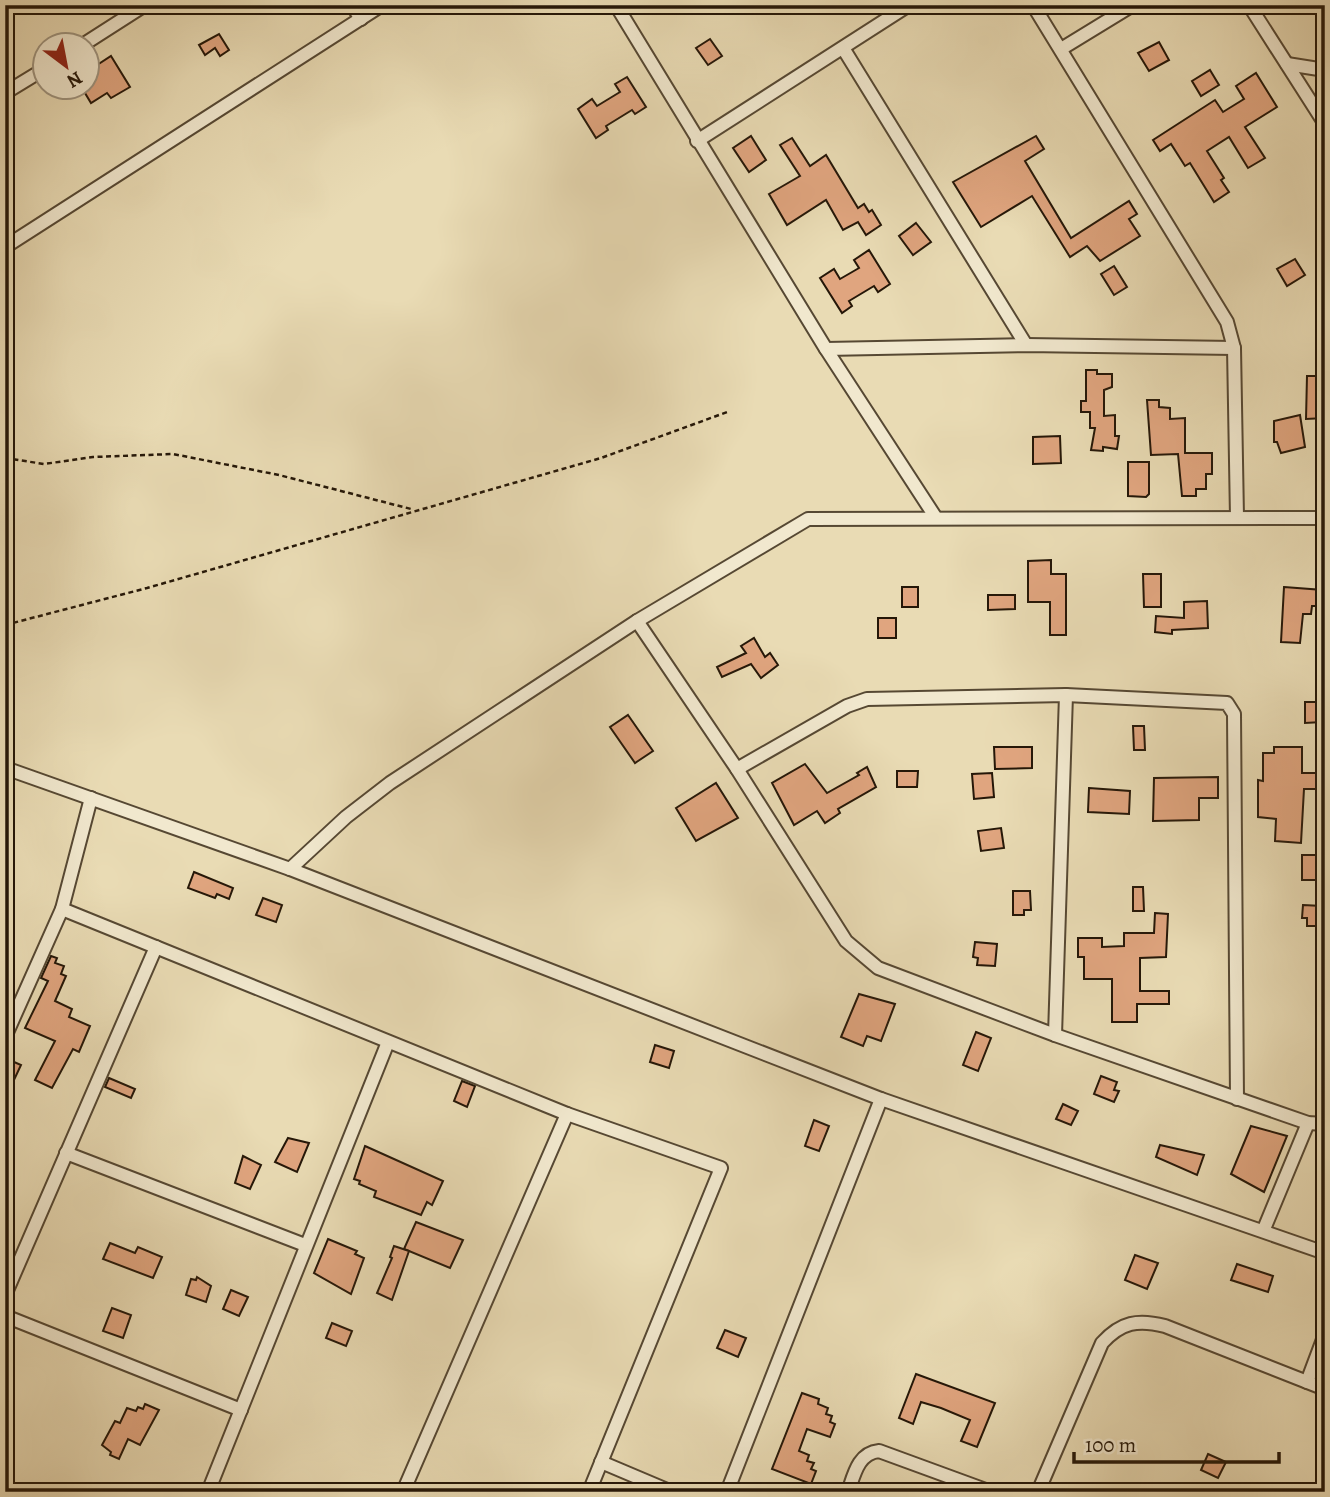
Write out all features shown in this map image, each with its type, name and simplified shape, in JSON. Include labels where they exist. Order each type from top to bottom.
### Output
[{"type":"street","points":[[102,33],[145,5]]},
{"type":"street","points":[[352,5],[361,19]]},
{"type":"street","points":[[5,247],[382,5]]},
{"type":"street","points":[[616,5],[826,349],[936,518]]},
{"type":"street","points":[[697,141],[909,5]]},
{"type":"street","points":[[1032,5],[1227,322],[1234,348],[1237,517]]},
{"type":"street","points":[[1061,49],[1133,5]]},
{"type":"street","points":[[1249,5],[1325,124]]},
{"type":"street","points":[[843,48],[1026,345]]},
{"type":"street","points":[[1287,64],[1325,70]]},
{"type":"street","points":[[5,93],[32,77]]},
{"type":"street","points":[[826,349],[1026,345],[1234,348]]},
{"type":"street","points":[[290,869],[346,817],[390,783],[637,621],[808,519],[1325,518]]},
{"type":"street","points":[[637,621],[737,769],[846,941],[856,952],[878,968],[1055,1035],[1308,1123],[1325,1124]]},
{"type":"street","points":[[737,769],[847,706],[867,699],[1066,695],[1223,701],[1233,710],[1237,1099]]},
{"type":"street","points":[[1055,1035],[1066,695]]},
{"type":"street","points":[[5,768],[290,869],[881,1099],[1325,1252]]},
{"type":"street","points":[[5,1037],[62,909],[91,798]]},
{"type":"street","points":[[62,909],[567,1114],[720,1168],[589,1492]]},
{"type":"street","points":[[5,1295],[156,947]]},
{"type":"street","points":[[208,1492],[388,1042]]},
{"type":"street","points":[[727,1492],[881,1099]]},
{"type":"street","points":[[403,1492],[567,1114]]},
{"type":"street","points":[[1264,1229],[1308,1123]]},
{"type":"street","points":[[66,1153],[305,1245]]},
{"type":"street","points":[[5,1315],[241,1410]]},
{"type":"street","points":[[1040,1491],[1102,1343],[1113,1331],[1130,1322],[1144,1321],[1165,1326],[1325,1389]]},
{"type":"street","points":[[1307,1382],[1325,1334]]},
{"type":"street","points":[[848,1492],[859,1462],[866,1454],[879,1451],[991,1492]]},
{"type":"street","points":[[601,1462],[672,1492]]},
{"type":"path","points":[[5,625],[146,588],[601,458],[730,411]]},
{"type":"path","points":[[5,458],[44,464],[93,457],[173,454],[279,475],[414,510]]},
{"type":"building","points":[[219,34],[229,50],[220,56],[215,48],[205,55],[199,45]]},
{"type":"building","points":[[710,39],[722,56],[708,65],[696,48]]},
{"type":"building","points":[[1159,42],[1169,60],[1149,71],[1138,53]]},
{"type":"building","points":[[111,56],[130,87],[111,98],[107,93],[102,96],[102,62]]},
{"type":"building","points":[[1210,70],[1219,85],[1201,96],[1192,81]]},
{"type":"building","points":[[1256,73],[1277,107],[1245,127],[1265,158],[1248,168],[1229,137],[1207,151],[1224,178],[1221,180],[1229,192],[1214,202],[1190,163],[1185,166],[1171,144],[1160,151],[1153,140],[1215,100],[1223,112],[1244,99],[1236,86]]},
{"type":"building","points":[[627,77],[646,107],[635,114],[632,110],[606,126],[608,130],[596,138],[578,109],[592,99],[597,106],[620,92],[615,84]]},
{"type":"building","points":[[751,136],[766,160],[749,172],[733,148]]},
{"type":"building","points":[[1036,136],[1044,149],[1025,161],[1071,238],[1129,201],[1137,214],[1129,219],[1140,236],[1100,261],[1087,246],[1070,257],[1032,196],[981,227],[953,182]]},
{"type":"building","points":[[792,138],[810,166],[826,155],[858,208],[864,204],[869,212],[872,210],[881,225],[866,235],[858,222],[843,230],[826,200],[787,225],[769,194],[800,176],[780,145]]},
{"type":"building","points":[[916,223],[931,242],[913,255],[899,236]]},
{"type":"building","points":[[869,250],[890,284],[878,292],[874,286],[849,301],[852,306],[842,313],[820,278],[834,269],[840,279],[859,268],[854,260]]},
{"type":"building","points":[[1295,259],[1305,275],[1287,286],[1277,269]]},
{"type":"building","points":[[1114,266],[1127,287],[1114,295],[1101,274]]},
{"type":"building","points":[[1086,370],[1097,370],[1097,374],[1112,374],[1112,387],[1104,390],[1104,416],[1115,415],[1115,436],[1119,436],[1117,449],[1103,447],[1103,451],[1091,450],[1095,428],[1090,428],[1090,412],[1081,412],[1081,401],[1086,401]]},
{"type":"building","points":[[1307,376],[1325,376],[1325,418],[1306,419]]},
{"type":"building","points":[[1147,400],[1159,400],[1159,407],[1170,408],[1170,419],[1185,418],[1185,453],[1212,453],[1212,474],[1206,474],[1206,489],[1196,489],[1196,496],[1182,496],[1178,454],[1151,455]]},
{"type":"building","points":[[1300,415],[1305,447],[1281,453],[1277,442],[1274,442],[1274,421]]},
{"type":"building","points":[[1060,436],[1061,463],[1033,464],[1033,437]]},
{"type":"building","points":[[1128,462],[1149,462],[1149,494],[1146,497],[1128,496]]},
{"type":"building","points":[[1051,560],[1051,574],[1066,574],[1066,635],[1050,635],[1050,602],[1028,602],[1028,561]]},
{"type":"building","points":[[1143,574],[1161,574],[1161,607],[1144,607]]},
{"type":"building","points":[[902,587],[918,587],[918,607],[902,607]]},
{"type":"building","points":[[1284,587],[1323,590],[1324,606],[1312,606],[1311,614],[1303,614],[1300,643],[1281,642]]},
{"type":"building","points":[[988,595],[1015,595],[1015,609],[988,610]]},
{"type":"building","points":[[1207,601],[1208,628],[1172,630],[1172,634],[1155,632],[1156,616],[1184,618],[1184,602]]},
{"type":"building","points":[[878,618],[896,618],[896,638],[878,638]]},
{"type":"building","points":[[754,638],[765,657],[770,653],[778,665],[761,678],[751,664],[722,677],[717,667],[746,653],[741,646]]},
{"type":"building","points":[[1305,702],[1321,702],[1322,722],[1305,723]]},
{"type":"building","points":[[628,715],[653,751],[635,763],[610,727]]},
{"type":"building","points":[[1133,726],[1144,726],[1145,750],[1134,750]]},
{"type":"building","points":[[994,747],[1032,747],[1032,768],[995,769]]},
{"type":"building","points":[[1274,747],[1302,747],[1302,773],[1321,773],[1320,789],[1304,789],[1301,843],[1275,841],[1276,819],[1258,817],[1258,780],[1263,781],[1263,753],[1274,753]]},
{"type":"building","points":[[805,764],[827,793],[859,775],[857,773],[867,767],[876,787],[838,809],[840,813],[825,823],[817,811],[794,825],[772,783]]},
{"type":"building","points":[[897,771],[918,771],[917,787],[897,787]]},
{"type":"building","points":[[992,773],[994,797],[974,799],[972,774]]},
{"type":"building","points":[[1218,777],[1218,798],[1199,798],[1199,820],[1153,821],[1154,778]]},
{"type":"building","points":[[716,783],[738,818],[696,841],[676,808]]},
{"type":"building","points":[[1089,788],[1130,791],[1129,814],[1088,812]]},
{"type":"building","points":[[1001,828],[1004,848],[981,851],[978,831]]},
{"type":"building","points":[[1302,855],[1320,855],[1320,880],[1302,880]]},
{"type":"building","points":[[194,872],[233,888],[229,899],[217,894],[215,898],[188,888]]},
{"type":"building","points":[[1133,887],[1143,887],[1144,911],[1133,911]]},
{"type":"building","points":[[1013,891],[1030,891],[1031,910],[1024,910],[1024,915],[1013,915]]},
{"type":"building","points":[[263,898],[282,905],[276,922],[256,915]]},
{"type":"building","points":[[1303,905],[1322,906],[1322,926],[1307,926],[1307,918],[1302,918]]},
{"type":"building","points":[[1155,913],[1168,914],[1166,957],[1140,958],[1140,991],[1169,991],[1169,1004],[1137,1004],[1137,1022],[1112,1022],[1112,979],[1084,979],[1084,957],[1078,957],[1078,938],[1102,938],[1102,947],[1124,946],[1124,933],[1154,933]]},
{"type":"building","points":[[975,942],[997,944],[995,966],[977,965],[978,958],[973,957]]},
{"type":"building","points":[[51,956],[57,958],[55,963],[64,966],[61,974],[66,976],[55,1001],[72,1009],[69,1017],[90,1026],[79,1052],[73,1049],[52,1088],[35,1080],[55,1041],[25,1028],[48,981],[41,978]]},
{"type":"building","points":[[859,994],[895,1004],[881,1041],[867,1036],[863,1046],[841,1037]]},
{"type":"building","points":[[976,1032],[991,1038],[978,1071],[963,1065]]},
{"type":"building","points":[[655,1045],[674,1051],[669,1068],[650,1062]]},
{"type":"building","points":[[5,1058],[21,1065],[5,1099]]},
{"type":"building","points":[[1101,1076],[1117,1082],[1114,1090],[1119,1091],[1114,1102],[1094,1094]]},
{"type":"building","points":[[109,1078],[135,1089],[131,1098],[105,1087]]},
{"type":"building","points":[[462,1081],[475,1086],[467,1107],[454,1101]]},
{"type":"building","points":[[1063,1104],[1078,1111],[1071,1125],[1056,1119]]},
{"type":"building","points":[[814,1120],[829,1126],[819,1151],[805,1146]]},
{"type":"building","points":[[1251,1126],[1287,1136],[1264,1192],[1231,1174]]},
{"type":"building","points":[[288,1138],[309,1143],[297,1172],[275,1162]]},
{"type":"building","points":[[1160,1145],[1204,1155],[1197,1175],[1156,1157]]},
{"type":"building","points":[[365,1146],[443,1181],[432,1205],[427,1202],[421,1215],[374,1197],[376,1191],[359,1184],[360,1181],[354,1179]]},
{"type":"building","points":[[243,1156],[261,1165],[250,1189],[235,1183]]},
{"type":"building","points":[[416,1222],[463,1240],[450,1268],[404,1249]]},
{"type":"building","points":[[328,1239],[357,1251],[355,1254],[364,1258],[351,1294],[314,1273]]},
{"type":"building","points":[[110,1243],[135,1253],[138,1247],[162,1257],[153,1278],[103,1259]]},
{"type":"building","points":[[394,1246],[409,1251],[392,1300],[377,1293],[392,1258],[390,1257]]},
{"type":"building","points":[[1135,1255],[1158,1263],[1147,1289],[1125,1280]]},
{"type":"building","points":[[1237,1264],[1273,1276],[1268,1292],[1231,1280]]},
{"type":"building","points":[[197,1277],[211,1286],[206,1302],[186,1295],[191,1279],[196,1280]]},
{"type":"building","points":[[231,1290],[248,1297],[239,1316],[223,1309]]},
{"type":"building","points":[[112,1308],[131,1315],[123,1338],[103,1331]]},
{"type":"building","points":[[332,1323],[352,1331],[346,1346],[326,1338]]},
{"type":"building","points":[[725,1330],[746,1338],[738,1357],[717,1348]]},
{"type":"building","points":[[916,1374],[995,1403],[977,1447],[961,1441],[970,1420],[941,1408],[921,1402],[913,1424],[899,1418]]},
{"type":"building","points":[[802,1393],[819,1399],[818,1404],[828,1408],[826,1414],[832,1416],[830,1422],[835,1424],[830,1437],[807,1429],[799,1451],[809,1455],[807,1461],[814,1463],[811,1469],[816,1471],[811,1484],[772,1469]]},
{"type":"building","points":[[145,1404],[159,1410],[140,1445],[128,1439],[119,1459],[110,1455],[111,1452],[102,1445],[115,1421],[120,1423],[127,1408],[136,1411],[138,1407],[143,1409]]},
{"type":"building","points":[[1208,1454],[1226,1462],[1218,1478],[1201,1470]]}]
